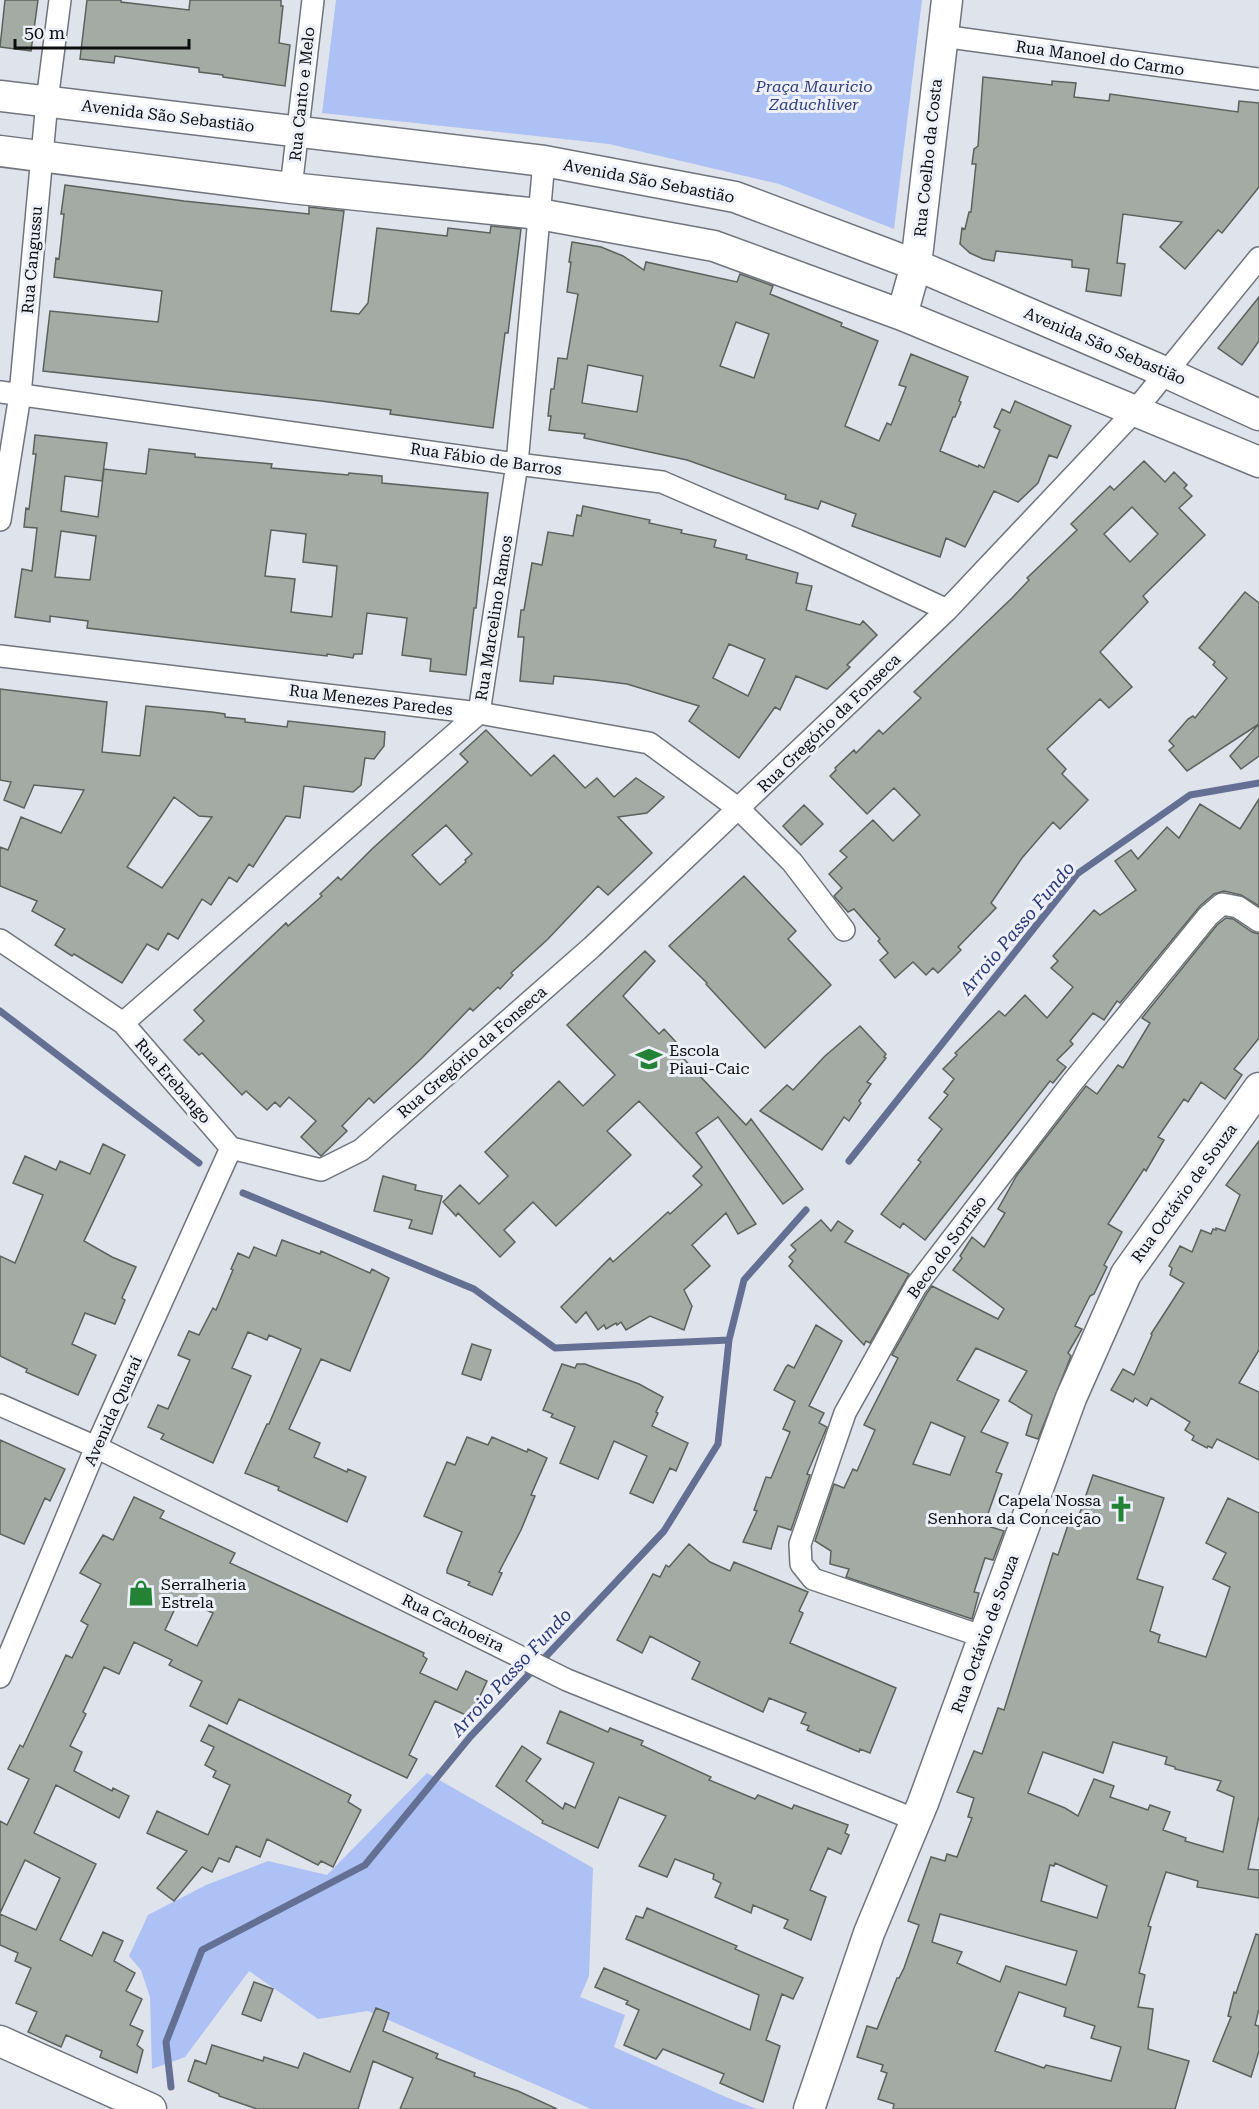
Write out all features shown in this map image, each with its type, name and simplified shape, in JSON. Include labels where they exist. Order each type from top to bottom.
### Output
[{"type":"street","name":"Rua Cangussu","points":[[0,520],[10,394],[42,157],[46,101],[60,0]]},
{"type":"street","name":"Rua Canto e Melo","points":[[291,188],[313,0]]},
{"type":"street","name":"Rua Coelho da Costa","points":[[902,315],[916,265],[947,0]]},
{"type":"street","name":"Rua Manoel do Carmo","points":[[942,36],[1259,79]]},
{"type":"street","name":"Avenida São Sebastião","points":[[0,96],[544,161],[735,197],[916,265],[1259,415]]},
{"type":"street","points":[[0,151],[291,188],[539,214],[714,246],[902,315],[1259,462]]},
{"type":"street","name":"Rua Marcelino Ramos","points":[[123,1023],[479,713],[517,464],[544,161]]},
{"type":"street","name":"Rua Gregório da Fonseca","points":[[231,1148],[321,1170],[362,1150],[592,947],[947,610],[1134,412],[1259,258]]},
{"type":"street","name":"Rua Fábio de Barros","points":[[10,394],[662,482],[799,541],[947,610]]},
{"type":"street","name":"Rua Menezes Paredes","points":[[0,656],[479,713],[649,743],[739,809],[792,862],[844,930]]},
{"type":"street","name":"Beco do Sorriso","points":[[984,1637],[813,1579],[801,1564],[800,1544],[845,1413],[924,1273],[1071,1084],[1208,916],[1222,904],[1238,907],[1259,921]]},
{"type":"street","name":"Rua Erebango","points":[[0,940],[123,1023],[231,1148]]},
{"type":"street","name":"Rua Octávio de Souza","points":[[809,2109],[869,1934],[916,1820],[1071,1398],[1126,1274],[1259,1088]]},
{"type":"street","name":"Avenida Quaraí","points":[[0,1677],[96,1448],[231,1148]]},
{"type":"street","name":"Rua Cachoeira","points":[[0,1405],[96,1448],[567,1680],[916,1820]]},
{"type":"street","points":[[0,2041],[151,2109]]},
{"type":"green space","name":"Praça Mauricio Zaduchliver","points":[[336,0],[922,0],[894,229],[779,184],[609,144],[322,113]]},
{"type":"green space","points":[[427,1773],[593,1868],[589,1976],[580,1997],[625,2015],[614,2047],[757,2109],[591,2109],[368,2011],[318,2019],[249,1971],[185,2057],[152,2069],[150,1997],[141,1970],[129,1956],[148,1915],[206,1885],[268,1861],[327,1875]]},
{"type":"building","points":[[5,0],[38,0],[31,51],[0,47]]},
{"type":"building","points":[[87,0],[121,0],[121,2],[189,10],[190,0],[281,0],[281,6],[283,6],[279,43],[290,45],[285,86],[199,72],[199,68],[115,56],[114,63],[80,59]]},
{"type":"building","points":[[983,77],[1052,85],[1052,81],[1076,83],[1074,97],[1109,101],[1110,94],[1238,112],[1239,101],[1259,103],[1259,187],[1222,233],[1218,230],[1185,269],[1160,247],[1182,222],[1123,214],[1117,263],[1125,264],[1121,296],[1086,291],[1089,269],[1072,267],[1072,260],[996,251],[994,261],[983,259],[970,253],[960,244],[962,228],[965,229],[969,212],[971,212],[976,164],[972,164],[974,149],[978,146]]},
{"type":"building","points":[[65,185],[184,201],[309,214],[309,207],[344,211],[331,311],[359,314],[368,303],[377,228],[447,236],[448,228],[490,233],[491,226],[521,229],[493,428],[390,414],[391,410],[321,401],[43,371],[50,311],[158,322],[162,291],[54,277],[56,258],[59,259]]},
{"type":"building","points":[[572,242],[601,247],[623,256],[644,270],[646,262],[737,282],[740,274],[773,286],[770,294],[842,323],[841,326],[878,341],[845,426],[879,441],[887,423],[891,425],[906,387],[899,385],[911,354],[968,377],[959,401],[961,402],[940,451],[984,468],[1000,430],[994,427],[1002,409],[1010,413],[1015,401],[1071,426],[1057,458],[1049,455],[1038,483],[1018,502],[994,491],[965,547],[946,538],[940,557],[852,526],[856,514],[821,501],[818,509],[785,499],[786,495],[687,460],[584,438],[585,434],[549,430],[551,389],[554,389],[558,358],[567,359],[578,294],[567,292],[571,262],[569,262]],"holes":[[[736,322],[769,334],[754,378],[720,366]],[[588,365],[643,376],[637,412],[582,403]]]},
{"type":"building","points":[[1259,297],[1259,341],[1242,365],[1218,348]]},
{"type":"building","points":[[35,435],[107,443],[102,481],[65,476],[61,511],[98,517],[104,469],[146,474],[149,449],[195,454],[195,457],[272,464],[271,468],[382,476],[382,483],[488,493],[476,608],[474,608],[466,675],[430,671],[431,659],[402,655],[407,618],[367,613],[362,654],[354,654],[353,658],[87,628],[88,621],[50,616],[50,622],[15,617],[22,569],[32,571],[37,528],[24,527],[26,508],[29,509],[36,454],[33,454]],"holes":[[[271,530],[306,534],[303,562],[337,566],[332,617],[291,612],[295,579],[265,576]],[[61,531],[96,536],[90,580],[55,577]]]},
{"type":"building","points":[[1144,461],[1165,482],[1174,472],[1187,485],[1184,488],[1192,496],[1179,508],[1205,535],[1143,596],[1148,602],[1100,652],[1132,687],[1109,708],[1100,699],[1047,749],[1066,769],[1062,774],[1088,800],[1060,829],[1053,822],[1022,858],[991,903],[996,908],[958,947],[961,950],[938,973],[933,968],[926,975],[913,962],[895,978],[880,960],[888,953],[878,941],[880,939],[854,909],[848,912],[834,896],[842,888],[829,874],[847,857],[840,851],[873,820],[893,841],[920,815],[894,788],[867,814],[830,776],[854,750],[856,753],[879,730],[883,734],[921,698],[914,692],[1012,598],[1029,580],[1027,578],[1077,530],[1071,524],[1110,486],[1114,490]],"holes":[[[1132,507],[1158,534],[1130,562],[1104,534]]]},
{"type":"building","points":[[583,506],[650,520],[649,523],[682,530],[681,533],[716,540],[714,547],[747,555],[746,559],[798,573],[796,583],[812,586],[806,610],[860,625],[863,621],[877,635],[847,665],[850,667],[827,689],[796,676],[780,710],[775,707],[739,758],[689,721],[699,706],[627,684],[554,676],[553,684],[520,681],[524,637],[518,637],[521,610],[524,610],[532,563],[542,565],[548,532],[573,536],[577,515],[581,516]],"holes":[[[729,644],[765,659],[748,696],[713,678]]]},
{"type":"building","points":[[1245,592],[1259,603],[1259,724],[1187,771],[1169,750],[1174,746],[1169,741],[1188,719],[1193,716],[1195,718],[1227,678],[1213,665],[1215,662],[1199,648]]},
{"type":"building","points":[[0,689],[107,702],[102,752],[140,756],[146,706],[212,712],[225,714],[225,717],[245,719],[245,722],[287,727],[288,721],[385,732],[384,746],[374,759],[365,758],[361,785],[353,792],[304,786],[300,818],[286,816],[253,867],[249,864],[237,882],[229,877],[211,905],[202,899],[178,939],[168,933],[158,950],[147,944],[122,983],[55,945],[65,929],[32,911],[37,901],[0,886],[0,847],[8,850],[21,817],[61,833],[84,790],[34,785],[24,808],[4,800],[11,782],[0,780]],"holes":[[[174,797],[199,816],[212,817],[162,888],[127,867]]]},
{"type":"building","points":[[1259,724],[1259,756],[1241,769],[1230,756]]},
{"type":"building","points":[[486,730],[531,776],[554,755],[585,788],[597,778],[614,797],[636,778],[664,797],[647,813],[618,817],[652,853],[608,895],[598,886],[548,939],[511,973],[513,975],[500,989],[498,987],[473,1011],[470,1008],[374,1103],[369,1098],[342,1126],[347,1131],[321,1156],[301,1137],[316,1121],[289,1097],[280,1107],[275,1102],[267,1110],[246,1091],[242,1095],[202,1053],[199,1055],[184,1040],[204,1021],[194,1010],[286,923],[288,926],[322,896],[320,894],[338,877],[341,880],[468,762],[460,754]],"holes":[[[446,825],[472,854],[440,885],[412,855]]]},
{"type":"building","points":[[1259,799],[1259,906],[1241,895],[1224,891],[1214,894],[1200,906],[1120,1003],[1117,1001],[1104,1020],[1093,1013],[1070,1041],[1073,1044],[1057,1060],[1066,1067],[1053,1083],[1050,1081],[925,1240],[903,1223],[900,1228],[881,1214],[921,1162],[918,1160],[942,1129],[929,1118],[948,1095],[944,1092],[954,1079],[943,1069],[957,1055],[955,1053],[999,1011],[1005,1016],[1025,995],[1047,1018],[1073,987],[1051,968],[1058,961],[1053,956],[1094,910],[1100,915],[1136,890],[1115,861],[1131,850],[1138,859],[1167,827],[1179,838],[1200,804],[1240,829]]},
{"type":"building","points":[[804,805],[823,824],[801,845],[783,826]]},
{"type":"building","points":[[744,876],[796,931],[788,939],[831,985],[765,1048],[707,983],[669,946]]},
{"type":"building","points":[[1226,918],[1233,919],[1259,934],[1259,1038],[1234,1069],[1242,1075],[1225,1099],[1201,1082],[1188,1102],[1184,1099],[1158,1137],[1164,1140],[1146,1171],[1144,1169],[1108,1224],[1122,1232],[1104,1265],[1107,1267],[1094,1294],[1090,1296],[1075,1326],[1082,1329],[1068,1353],[1071,1356],[1038,1439],[1026,1435],[1032,1415],[1009,1401],[1027,1371],[976,1348],[957,1380],[999,1400],[981,1432],[1008,1443],[996,1472],[1002,1474],[984,1525],[1004,1531],[993,1560],[985,1558],[974,1592],[979,1593],[972,1619],[846,1577],[849,1569],[830,1564],[831,1551],[815,1541],[834,1484],[844,1488],[853,1469],[857,1471],[875,1430],[864,1425],[898,1358],[892,1355],[927,1293],[932,1286],[998,1319],[1004,1309],[953,1270],[962,1258],[960,1256],[972,1237],[984,1247],[1005,1213],[998,1209],[1017,1175],[1086,1086],[1097,1094],[1118,1065],[1123,1068],[1150,1023],[1142,1018],[1217,925]],"holes":[[[931,1422],[965,1437],[950,1475],[913,1464]]]},
{"type":"building","points":[[645,951],[655,961],[623,996],[659,1034],[664,1029],[687,1054],[683,1058],[746,1125],[751,1119],[803,1189],[783,1204],[718,1117],[696,1133],[756,1224],[738,1234],[726,1213],[692,1245],[710,1266],[684,1290],[692,1306],[684,1330],[650,1316],[626,1330],[621,1322],[606,1329],[604,1325],[598,1330],[586,1312],[576,1323],[561,1307],[610,1258],[613,1262],[668,1212],[670,1214],[702,1185],[693,1176],[702,1167],[639,1101],[607,1131],[631,1155],[556,1226],[533,1202],[504,1230],[515,1242],[500,1257],[458,1213],[456,1216],[443,1202],[460,1185],[479,1204],[508,1176],[485,1152],[559,1081],[583,1106],[615,1075],[567,1025]]},
{"type":"building","points":[[860,1026],[886,1054],[884,1057],[886,1058],[867,1082],[871,1084],[849,1121],[844,1117],[822,1150],[760,1111],[787,1085],[793,1090],[825,1056]]},
{"type":"building","points":[[1259,1141],[1259,1350],[1239,1383],[1259,1392],[1259,1460],[1217,1439],[1212,1448],[1208,1446],[1207,1448],[1192,1440],[1194,1436],[1185,1430],[1190,1422],[1151,1398],[1147,1406],[1135,1398],[1133,1402],[1111,1390],[1123,1369],[1134,1375],[1151,1334],[1184,1283],[1170,1275],[1172,1268],[1169,1266],[1180,1246],[1192,1252],[1201,1230],[1211,1234],[1216,1228],[1225,1231],[1240,1195],[1226,1185]]},
{"type":"building","points":[[103,1144],[125,1155],[84,1241],[136,1267],[122,1298],[125,1300],[115,1324],[85,1313],[72,1344],[96,1355],[78,1395],[26,1372],[27,1369],[0,1356],[0,1256],[15,1263],[43,1195],[13,1183],[25,1156],[56,1170],[60,1161],[90,1174]]},
{"type":"building","points":[[383,1176],[416,1185],[415,1190],[442,1196],[432,1234],[409,1228],[412,1220],[374,1211]]},
{"type":"building","points":[[821,1220],[831,1231],[838,1221],[853,1231],[845,1242],[909,1274],[870,1343],[866,1341],[864,1345],[789,1266],[793,1261],[789,1257],[796,1250],[791,1245]]},
{"type":"building","points":[[282,1240],[320,1254],[321,1251],[370,1273],[372,1269],[389,1278],[350,1371],[321,1359],[289,1429],[320,1443],[314,1457],[347,1472],[348,1469],[366,1477],[347,1522],[278,1490],[279,1487],[245,1473],[301,1349],[269,1335],[267,1340],[248,1332],[232,1368],[251,1376],[213,1463],[161,1439],[164,1434],[148,1427],[158,1405],[168,1409],[190,1360],[178,1355],[189,1331],[199,1335],[213,1308],[216,1310],[238,1253],[249,1258],[254,1247],[276,1256]]},
{"type":"building","points":[[816,1325],[842,1341],[809,1406],[824,1413],[819,1423],[827,1427],[807,1474],[810,1475],[791,1530],[778,1526],[771,1549],[743,1542],[757,1511],[754,1510],[766,1477],[771,1478],[790,1432],[783,1429],[795,1401],[774,1390],[786,1367],[788,1365],[794,1368]]},
{"type":"building","points":[[472,1344],[491,1350],[481,1380],[462,1374]]},
{"type":"building","points":[[562,1364],[575,1368],[577,1364],[585,1364],[639,1384],[663,1397],[652,1426],[688,1443],[676,1471],[670,1468],[653,1503],[630,1493],[647,1456],[614,1441],[598,1479],[560,1463],[575,1427],[551,1417],[553,1414],[543,1410]]},
{"type":"building","points":[[467,1437],[488,1445],[492,1437],[547,1458],[531,1495],[535,1496],[521,1530],[499,1572],[502,1573],[492,1595],[468,1585],[470,1582],[447,1573],[462,1532],[424,1516],[447,1462],[455,1465]]},
{"type":"building","points":[[0,1440],[65,1469],[50,1501],[45,1498],[24,1544],[0,1534]]},
{"type":"building","points":[[1093,1475],[1164,1498],[1137,1579],[1163,1587],[1150,1631],[1160,1635],[1158,1642],[1206,1657],[1230,1587],[1213,1579],[1226,1553],[1206,1543],[1228,1498],[1259,1513],[1259,1816],[1248,1869],[1259,1870],[1259,1898],[1197,1887],[1198,1881],[1166,1872],[1148,1926],[1151,1927],[1139,1973],[1145,1975],[1138,2007],[1153,2009],[1148,2049],[1189,2061],[1175,2109],[893,2109],[894,2104],[878,2099],[887,2073],[881,2071],[883,2065],[857,2057],[867,2026],[877,2029],[897,1978],[904,1968],[919,1925],[908,1921],[931,1857],[945,1861],[947,1854],[957,1857],[972,1818],[968,1817],[974,1798],[957,1792],[974,1751],[982,1754],[998,1708],[1004,1710],[1053,1553],[1058,1555],[1070,1519],[1077,1521]],"holes":[[[1113,1742],[1167,1757],[1165,1764],[1175,1769],[1221,1781],[1217,1790],[1234,1797],[1223,1852],[1185,1841],[1186,1838],[1163,1830],[1170,1812],[1150,1805],[1148,1810],[1110,1797],[1114,1786],[1094,1779],[1078,1816],[1065,1808],[1028,1793],[1043,1752],[1103,1773]],[[1055,1863],[1107,1886],[1097,1918],[1041,1901],[1050,1865],[1054,1866]],[[940,1914],[1077,1951],[1066,1985],[1006,1966],[1000,1982],[957,1963],[962,1952],[932,1942]],[[1019,1992],[1066,2008],[1064,2016],[1095,2026],[1091,2038],[1121,2047],[1111,2081],[1046,2065],[1044,2068],[995,2051]]]},
{"type":"building","points":[[134,1497],[164,1511],[160,1518],[235,1553],[230,1563],[424,1653],[423,1656],[427,1659],[420,1673],[457,1690],[466,1671],[487,1681],[474,1709],[472,1708],[468,1716],[435,1701],[409,1755],[417,1759],[407,1778],[239,1699],[227,1724],[190,1706],[202,1681],[169,1665],[172,1660],[134,1642],[119,1674],[104,1667],[83,1712],[86,1714],[70,1746],[82,1752],[74,1771],[112,1791],[113,1788],[129,1796],[119,1818],[56,1785],[34,1833],[96,1864],[60,1940],[92,1956],[103,1932],[123,1941],[114,1961],[135,1973],[126,1991],[142,1999],[130,2025],[143,2031],[137,2045],[143,2050],[137,2073],[100,2057],[102,2051],[66,2035],[61,2047],[28,2032],[37,2012],[16,2003],[31,1968],[15,1961],[18,1953],[0,1945],[0,1914],[36,1930],[60,1878],[25,1860],[0,1913],[0,1821],[7,1825],[29,1779],[8,1769],[20,1745],[23,1747],[66,1655],[72,1658],[88,1625],[81,1621],[101,1584],[80,1573],[103,1535],[113,1540]],"holes":[[[180,1598],[213,1613],[197,1646],[165,1630]]]},
{"type":"building","points":[[689,1544],[710,1562],[730,1571],[734,1562],[808,1592],[799,1611],[803,1613],[790,1643],[896,1688],[870,1753],[860,1749],[859,1752],[807,1730],[809,1726],[801,1723],[806,1713],[769,1698],[763,1712],[692,1679],[700,1662],[650,1636],[642,1653],[617,1640],[653,1574],[660,1577],[666,1565],[669,1567]]},
{"type":"building","points":[[560,1711],[608,1732],[610,1728],[643,1741],[641,1745],[711,1777],[709,1780],[755,1799],[758,1795],[792,1809],[794,1805],[848,1825],[845,1833],[849,1835],[841,1854],[828,1848],[810,1890],[826,1897],[811,1940],[784,1928],[788,1920],[753,1905],[751,1913],[715,1897],[721,1883],[713,1879],[714,1874],[675,1859],[667,1877],[639,1866],[666,1816],[619,1797],[598,1848],[542,1823],[543,1821],[496,1786],[522,1746],[541,1759],[526,1781],[563,1809],[565,1803],[575,1808],[594,1763],[547,1743]]},
{"type":"building","points":[[209,1725],[351,1795],[348,1802],[361,1810],[333,1867],[321,1861],[318,1865],[267,1839],[260,1857],[236,1846],[229,1862],[219,1858],[212,1872],[202,1867],[174,1901],[157,1888],[187,1851],[147,1833],[157,1811],[208,1835],[230,1785],[213,1777],[216,1771],[205,1765],[214,1747],[201,1741]]},
{"type":"building","points":[[647,1908],[737,1946],[735,1949],[803,1978],[793,1999],[782,1994],[766,2040],[780,2046],[763,2102],[720,2083],[724,2074],[663,2049],[656,2059],[624,2045],[639,2010],[626,2004],[628,2001],[595,1987],[604,1968],[750,2030],[759,1995],[626,1939],[636,1916],[643,1918]]},
{"type":"building","points":[[1256,1934],[1259,1935],[1259,2009],[1255,2025],[1259,2026],[1259,2051],[1251,2077],[1213,2061],[1231,2017],[1228,2016],[1234,1992],[1236,1993]]},
{"type":"building","points":[[254,1982],[273,1989],[261,2021],[242,2014]]},
{"type":"building","points":[[376,2008],[389,2013],[383,2031],[438,2054],[436,2058],[475,2073],[474,2076],[518,2091],[557,2109],[400,2109],[413,2078],[373,2061],[358,2109],[257,2109],[219,2096],[219,2094],[188,2081],[195,2060],[206,2064],[212,2045],[263,2061],[264,2057],[298,2068],[304,2053],[350,2072]]},
{"type":"waterway","name":"Arroio Passo Fundo","points":[[849,1161],[1077,874],[1190,795],[1259,783]]},
{"type":"waterway","points":[[0,1011],[199,1163]]},
{"type":"waterway","points":[[243,1193],[474,1289],[555,1348],[729,1340]]},
{"type":"waterway","name":"Arroio Passo Fundo","points":[[171,2087],[166,2042],[202,1950],[365,1865],[470,1737],[664,1531],[718,1444],[729,1340],[744,1280],[806,1210]]},
{"type":"place","name":"Escola Piaui-Caic","points":[[649,1059]]},
{"type":"place","name":"Capela Nossa Senhora da Conceição","points":[[1121,1509]]},
{"type":"place","name":"Serralheria Estrela","points":[[141,1593]]}]
